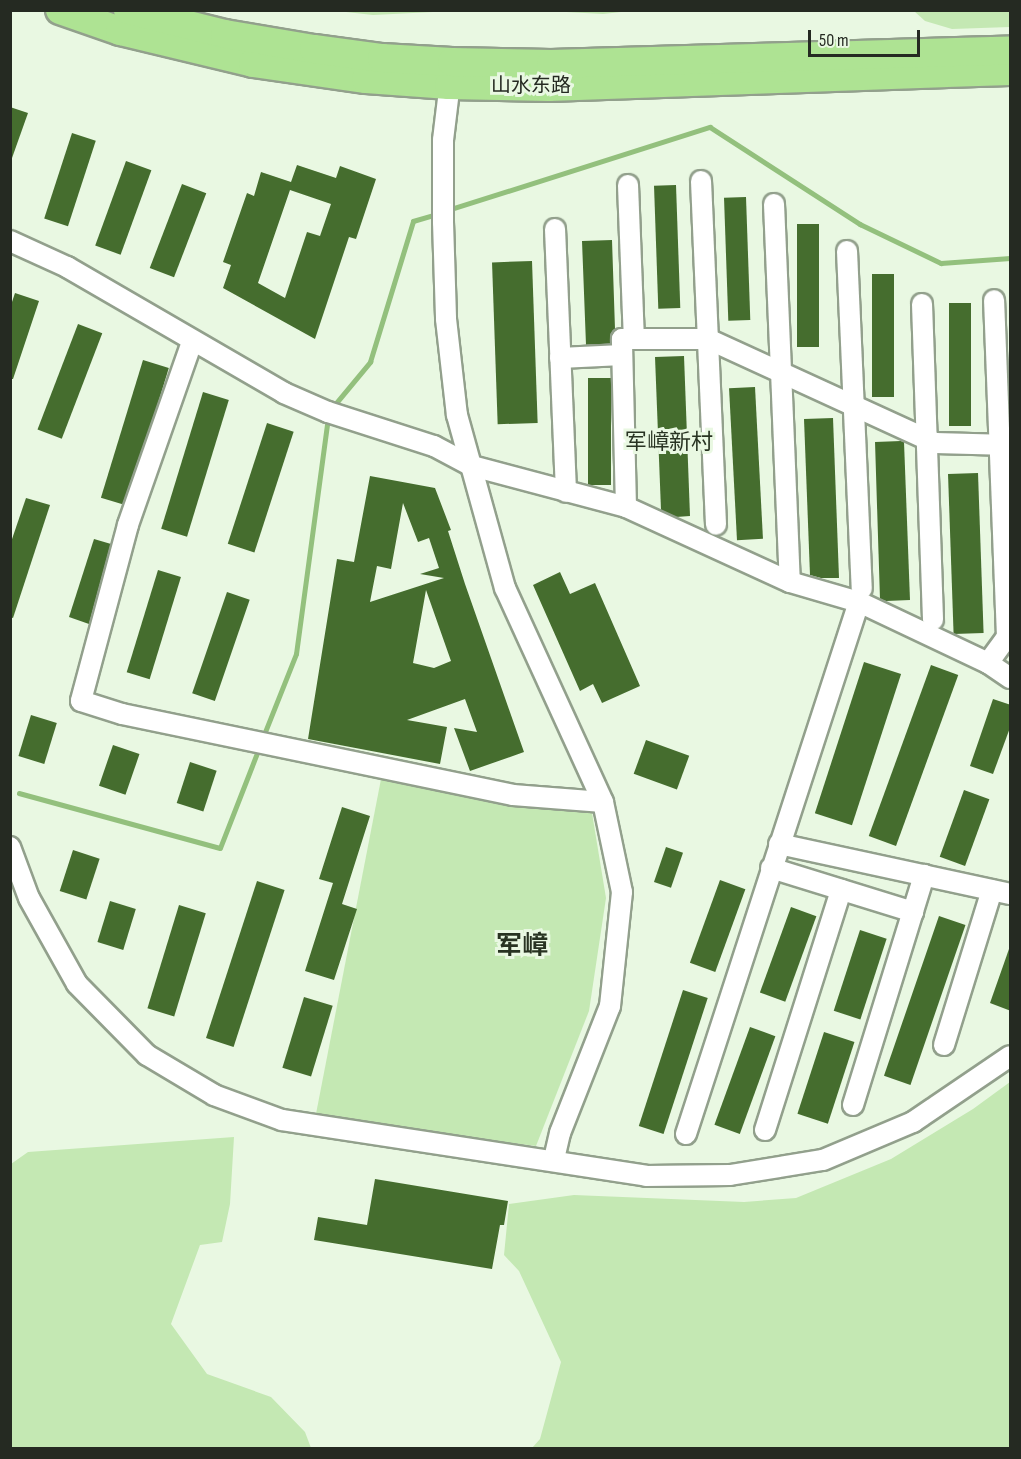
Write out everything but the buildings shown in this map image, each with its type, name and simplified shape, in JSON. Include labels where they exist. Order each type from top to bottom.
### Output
[{"type":"highway","name":"山水东路","points":[[60,10],[120,31],[253,63],[366,79],[451,74],[551,64],[1011,50]]},
{"type":"highway","name":"山水东路","points":[[128,10],[225,34],[314,50],[382,58],[451,74],[549,87],[1011,71]]},
{"type":"street","points":[[451,74],[444,140],[443,222],[446,319],[456,404],[505,588],[603,802],[622,892],[610,1006],[560,1133],[554,1160]]},
{"type":"street","points":[[701,181],[716,525]]},
{"type":"street","points":[[628,185],[634,339]]},
{"type":"street","points":[[774,204],[790,582]]},
{"type":"street","points":[[555,229],[566,492]]},
{"type":"street","points":[[10,241],[67,267],[192,342],[285,393],[328,412],[434,446],[472,466],[626,507],[790,582],[861,596],[988,663],[1011,678]]},
{"type":"street","points":[[686,1134],[861,596],[847,251]]},
{"type":"street","points":[[988,663],[1007,637],[1005,444],[994,300]]},
{"type":"street","points":[[922,304],[933,620]]},
{"type":"street","points":[[626,507],[622,339],[708,339],[926,439],[935,442],[1005,444]]},
{"type":"street","points":[[192,342],[128,525],[81,701],[122,714],[513,795],[603,802]]},
{"type":"street","points":[[560,358],[622,355]]},
{"type":"street","points":[[779,844],[1001,892],[944,1045]]},
{"type":"street","points":[[10,847],[29,898],[76,984],[147,1055],[214,1095],[282,1120],[656,1176],[730,1175],[823,1160],[913,1122],[1011,1056]]},
{"type":"street","points":[[771,868],[913,912]]},
{"type":"street","points":[[853,1105],[924,875]]},
{"type":"street","points":[[765,1130],[841,890]]},
{"type":"green space","points":[[337,11],[453,11],[373,15]]},
{"type":"green space","points":[[548,11],[630,11],[603,14]]},
{"type":"green space","points":[[914,11],[1010,11],[1010,27],[952,29],[925,21]]},
{"type":"green space","points":[[382,774],[592,813],[606,898],[589,1011],[536,1146],[315,1119]]},
{"type":"green space","points":[[1010,1082],[1010,1448],[532,1448],[540,1439],[561,1362],[519,1271],[504,1255],[509,1204],[574,1195],[744,1202],[796,1198],[891,1159],[973,1109]]},
{"type":"green space","points":[[234,1137],[230,1204],[222,1242],[200,1245],[171,1324],[207,1374],[271,1397],[305,1432],[311,1448],[11,1448],[11,1164],[28,1152]]},
{"type":"waterway","points":[[448,210],[710,127],[860,224],[941,263],[1010,258]]},
{"type":"waterway","points":[[332,408],[370,362],[413,221],[437,214]]},
{"type":"waterway","points":[[263,737],[296,654],[328,418]]},
{"type":"waterway","points":[[19,793],[220,848],[259,748]]},
{"type":"district","name":"军嶂新村","points":[[669,443]]},
{"type":"district","name":"军嶂","points":[[522,947]]}]
